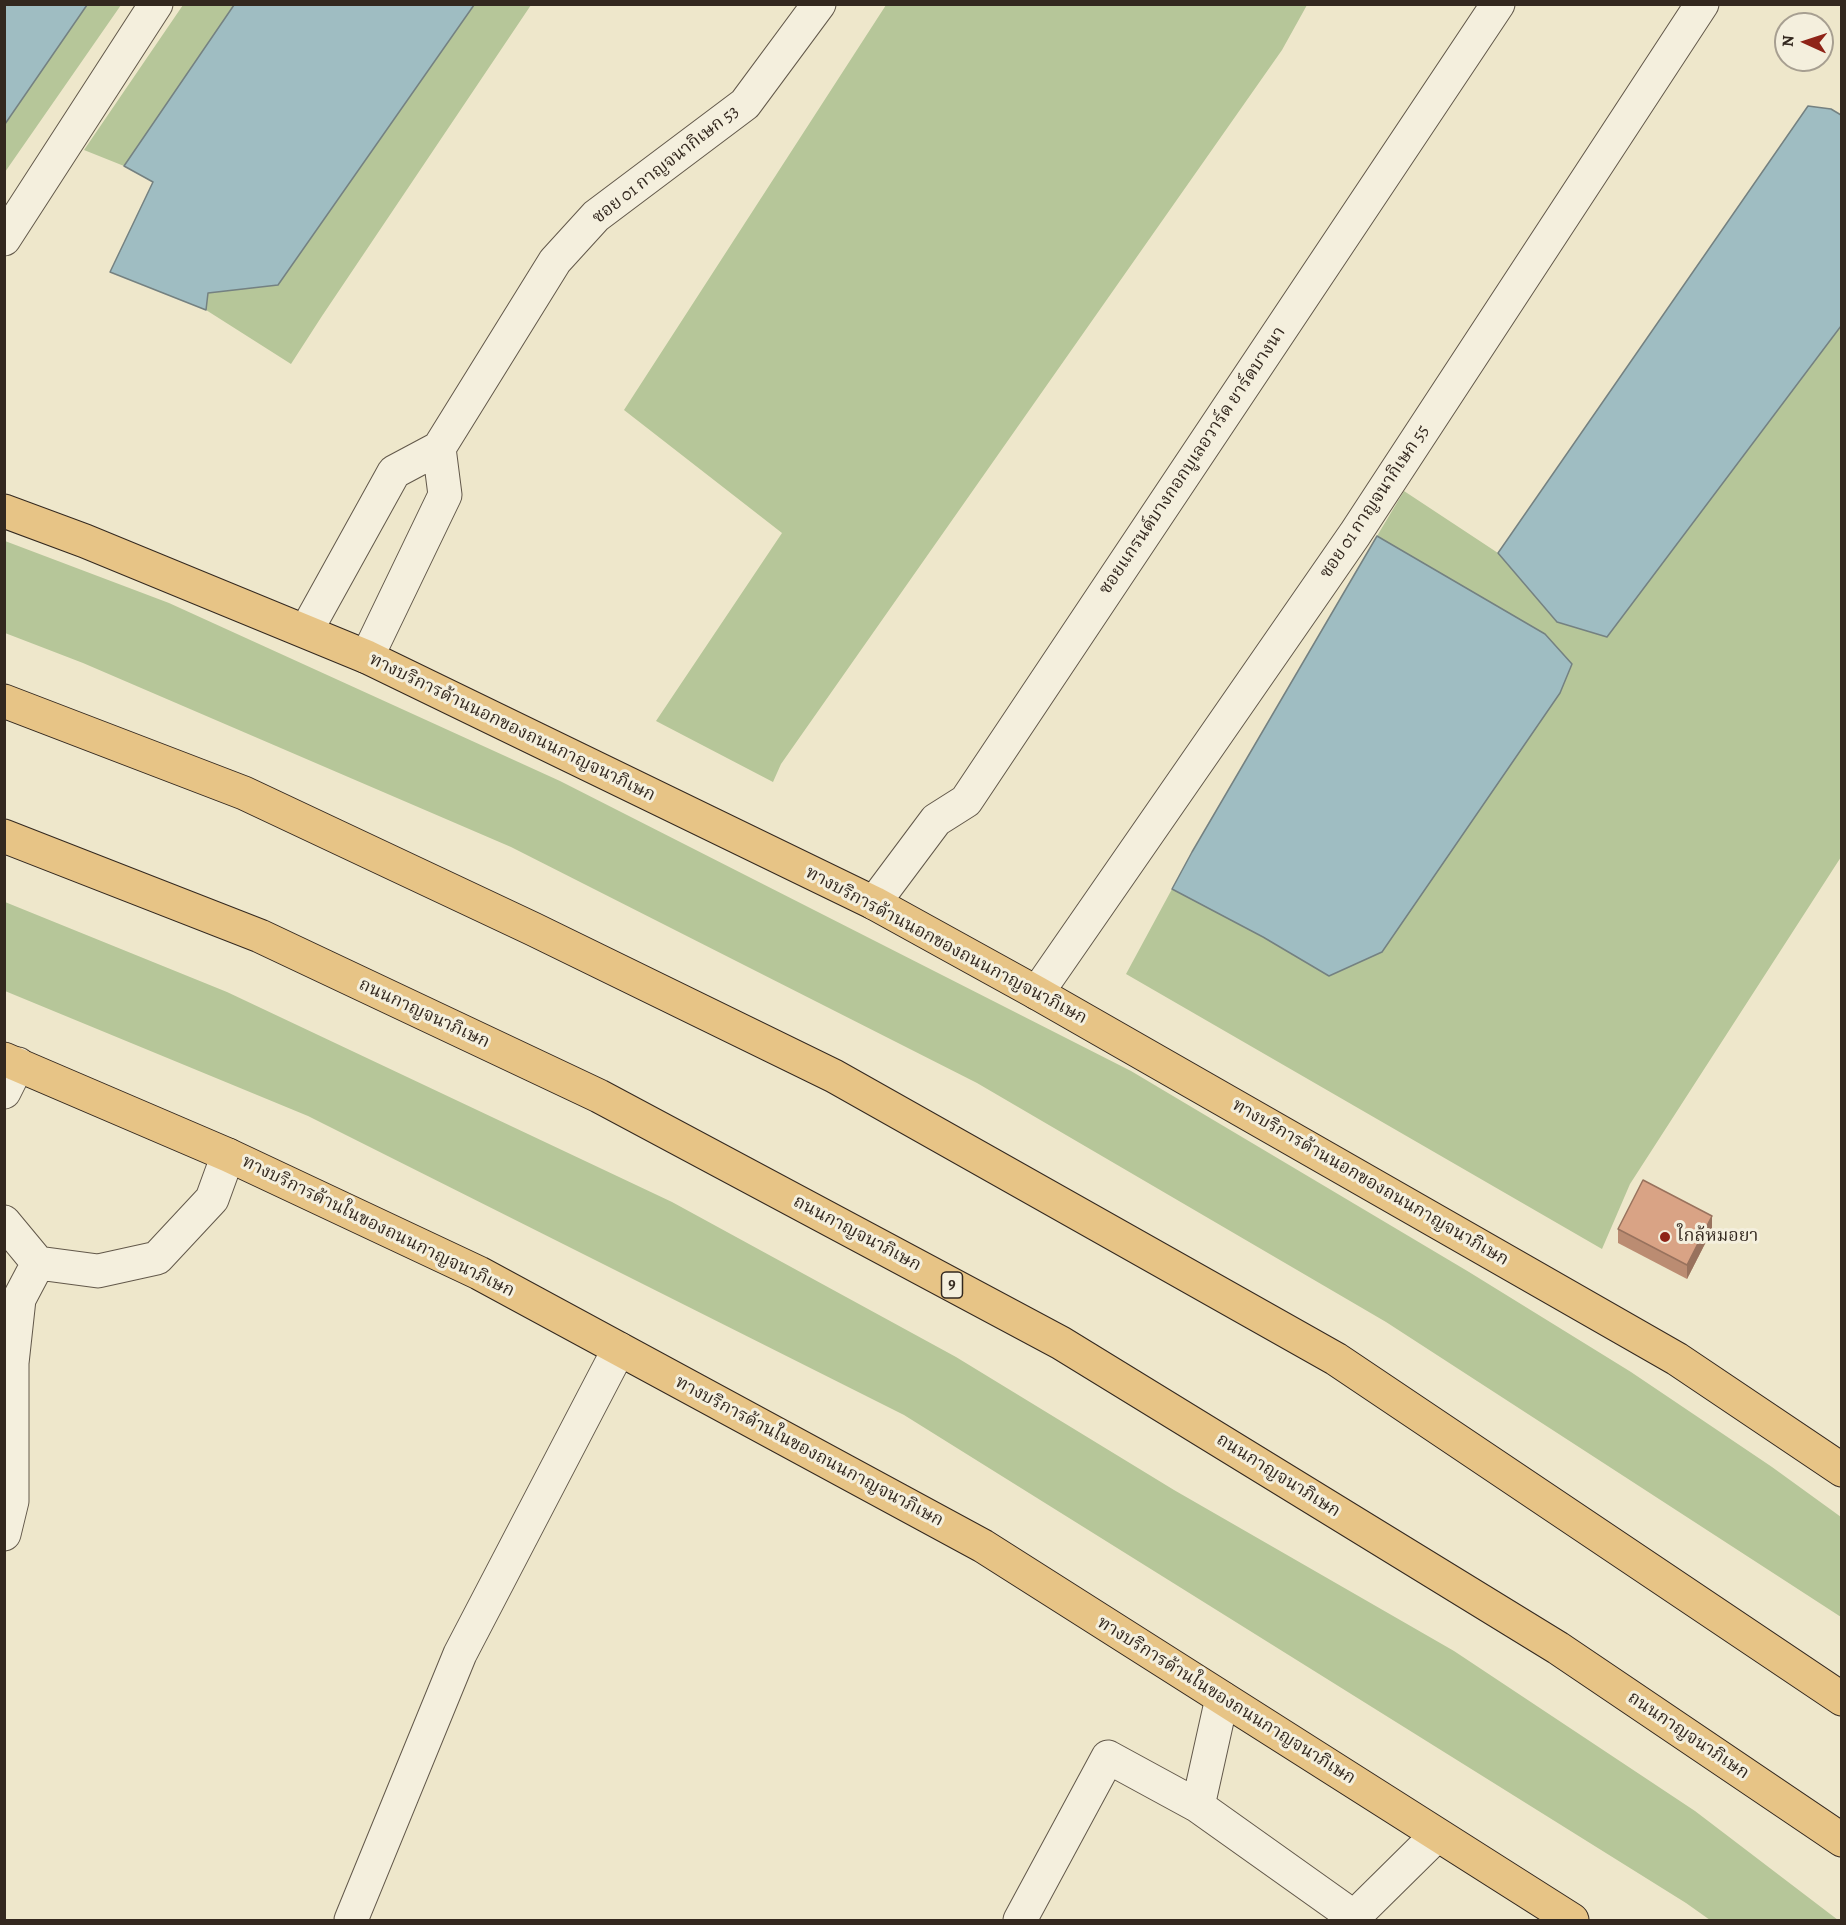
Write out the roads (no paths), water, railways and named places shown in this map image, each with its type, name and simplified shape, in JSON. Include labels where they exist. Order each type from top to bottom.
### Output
[{"type":"main road","name":"ทางบริการด้านนอกของถนนกาญจนาภิเษก","points":[[4,511],[85,541],[367,657],[874,903],[1037,993],[1677,1359],[1842,1470]]},
{"type":"main road","points":[[4,701],[244,793],[533,929],[834,1076],[1336,1359],[1842,1699]]},
{"type":"main road","name":"ถนนกาญจนาภิเษก","points":[[4,836],[260,936],[599,1096],[1061,1343],[1558,1648],[1842,1840]]},
{"type":"main road","name":"ทางบริการด้านในของถนนกาญจนาภิเษก","points":[[9,1072],[228,1155],[479,1273],[620,1349],[983,1546],[1572,1920]]},
{"type":"street","points":[[4,239],[156,4]]},
{"type":"street","name":"ซอย 01 กาญจนากิเษก 53","points":[[439,448],[555,261],[596,216],[744,104],[819,4]]},
{"type":"street","name":"ซอยแกรนด์บางกอกบูเลอวาร์ด ยาร์ดบางนา","points":[[874,903],[936,820],[966,801],[1498,4]]},
{"type":"street","name":"ซอย 01 กาญจนากิเษก 55","points":[[1037,993],[1355,534],[1702,4]]},
{"type":"street","points":[[306,631],[394,472],[439,448],[445,495],[367,657]]},
{"type":"street","points":[[4,1222],[38,1263],[98,1271],[157,1258],[212,1199],[228,1155]]},
{"type":"street","points":[[4,1534],[12,1501],[8,1438],[12,1363],[19,1299],[38,1263]]},
{"type":"street","points":[[351,1920],[460,1654],[620,1349]]},
{"type":"street","points":[[1198,1806],[1222,1698]]},
{"type":"street","points":[[1020,1920],[1108,1757],[1198,1806],[1354,1918],[1437,1835]]},
{"type":"water","points":[[4,5],[87,5],[5,124]]},
{"type":"water","points":[[234,5],[474,5],[278,285],[208,293],[206,310],[110,272],[153,182],[124,166]]},
{"type":"water","points":[[1808,106],[1831,109],[1841,115],[1841,326],[1607,637],[1557,622],[1498,553]]},
{"type":"water","points":[[1377,536],[1545,634],[1572,664],[1560,693],[1382,952],[1329,976],[1263,937],[1172,889]]},
{"type":"place","name":"ใกล้หมอยา","points":[[1665,1237]]}]
